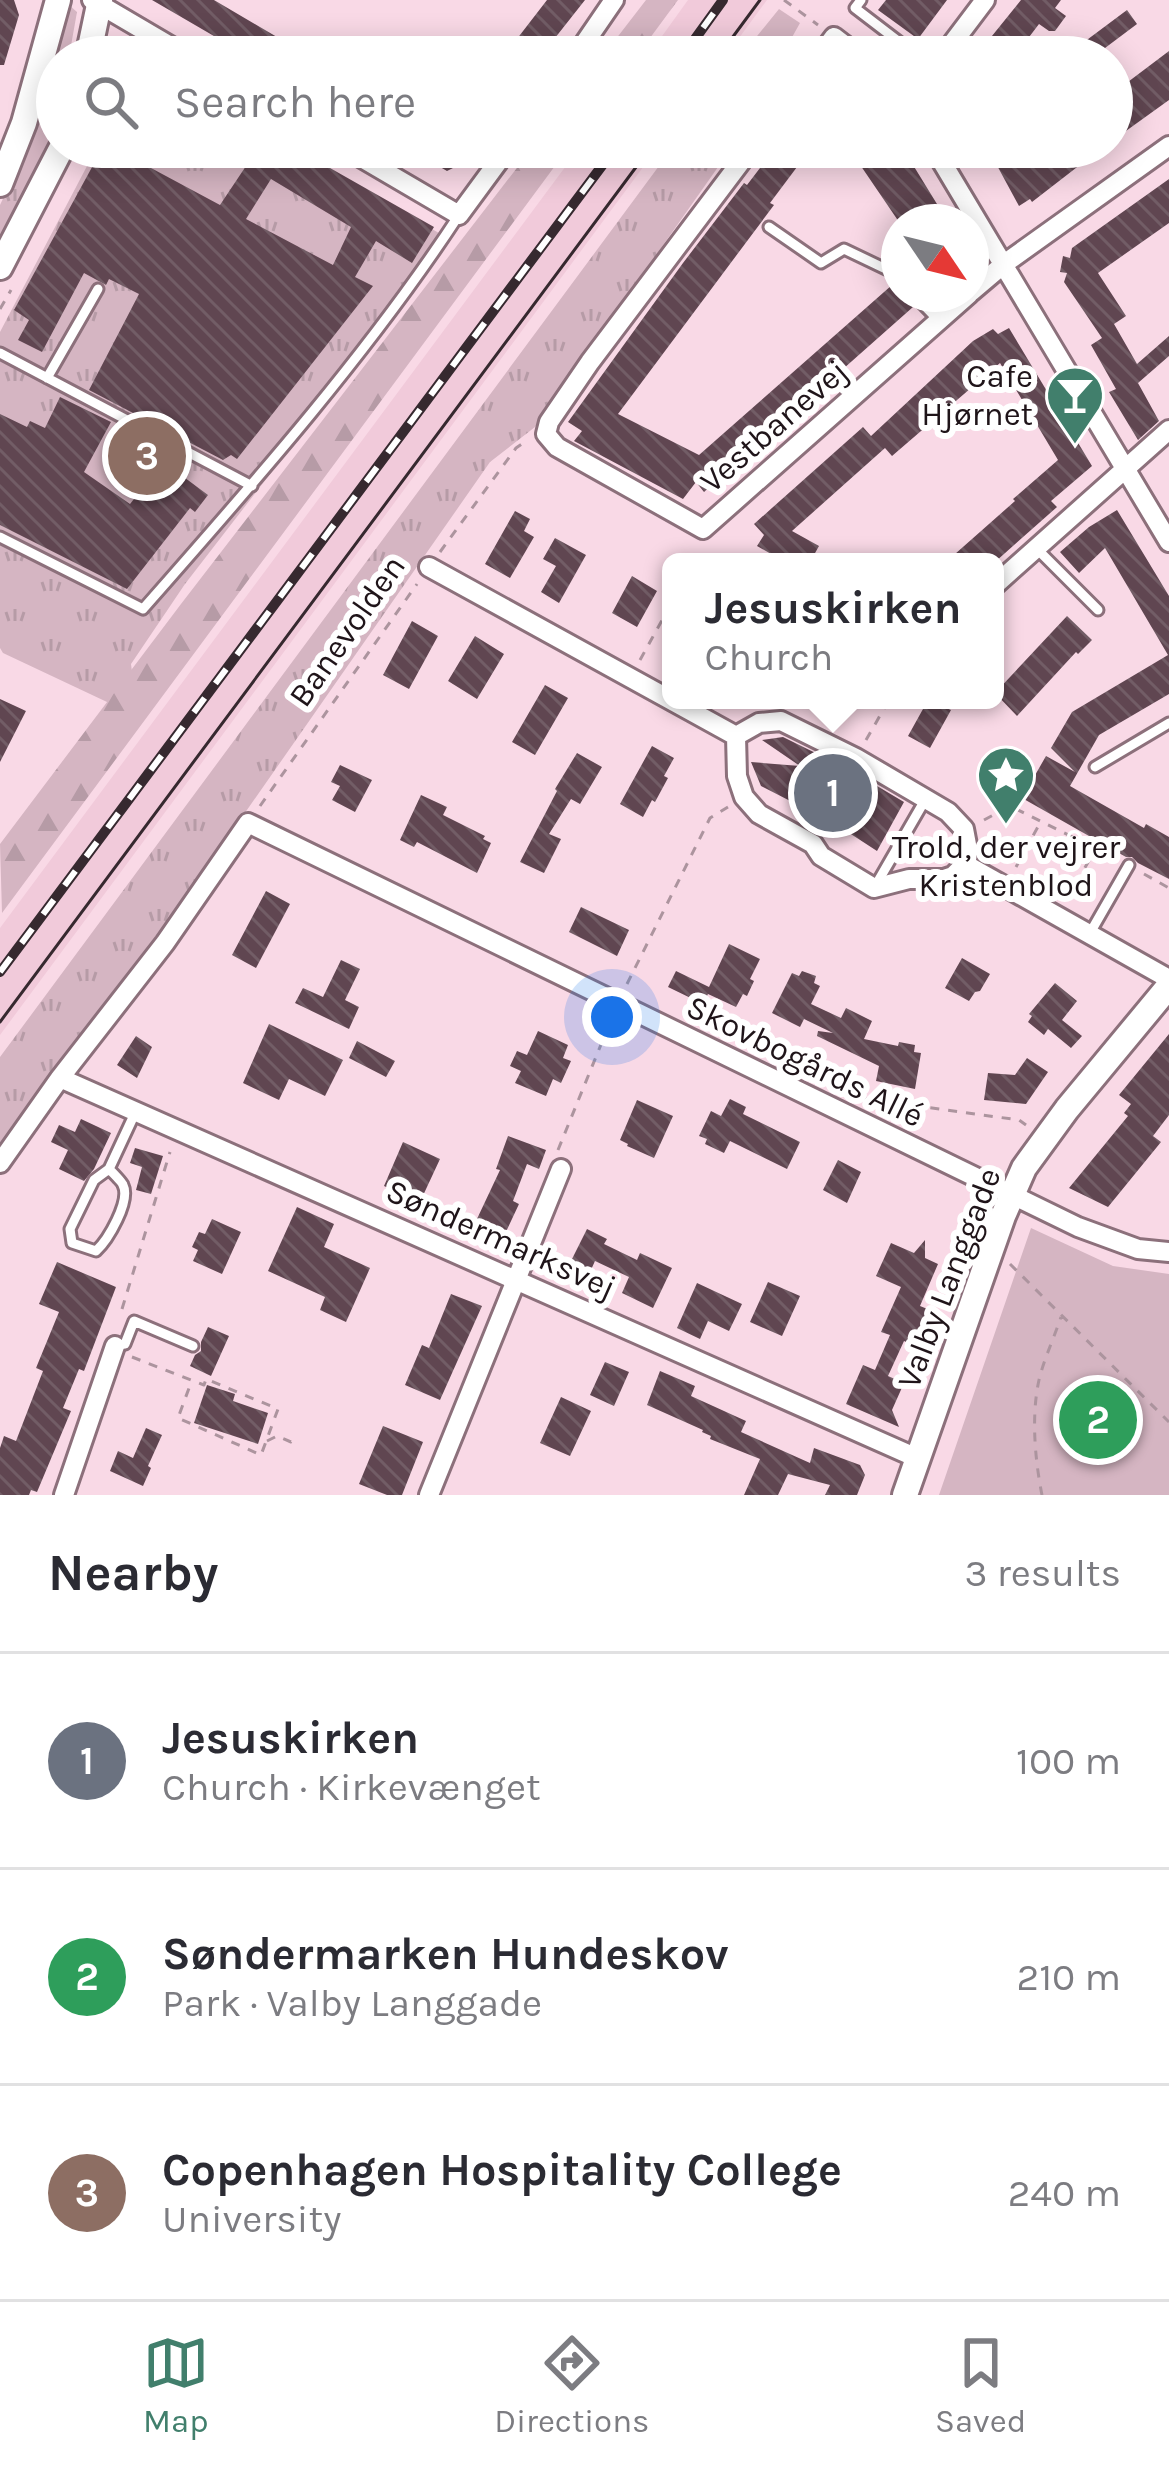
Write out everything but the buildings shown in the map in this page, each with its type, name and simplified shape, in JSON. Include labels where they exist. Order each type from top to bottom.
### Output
[{"type":"street","points":[[48,36],[58,0]]},
{"type":"street","points":[[589,36],[614,0]]},
{"type":"street","points":[[958,36],[985,0]]},
{"type":"street","points":[[91,36],[97,1],[154,36]]},
{"type":"street","points":[[0,184],[36,80]]},
{"type":"street","name":"Vestbanevej","points":[[989,276],[1169,146]]},
{"type":"street","points":[[0,267],[51,168]]},
{"type":"street","points":[[379,168],[459,215],[494,168]]},
{"type":"street","points":[[546,434],[549,422],[590,362],[736,168]]},
{"type":"street","points":[[946,168],[1169,542]]},
{"type":"street","name":"Vestbanevej","points":[[546,434],[557,447],[703,529],[948,312]]},
{"type":"street","points":[[1004,577],[1169,430]]},
{"type":"street","points":[[429,567],[662,695]]},
{"type":"street","points":[[687,709],[736,736]]},
{"type":"street","points":[[781,721],[856,758],[948,812],[964,829],[965,864],[944,879],[909,879],[874,888],[821,856],[813,844],[759,814],[744,797],[737,776],[736,736],[759,723],[781,721]]},
{"type":"street","points":[[0,1163],[166,944],[248,823]]},
{"type":"street","name":"Skovbogårds Allé","points":[[248,823],[1106,1239],[1138,1250],[1169,1252]]},
{"type":"street","points":[[965,864],[1169,982]]},
{"type":"street","name":"Valby Langgade","points":[[905,1495],[1012,1194],[1045,1137],[1169,982]]},
{"type":"street","name":"Søndermarksvej","points":[[60,1078],[917,1458]]},
{"type":"street","points":[[429,1495],[561,1169]]},
{"type":"street","points":[[64,1495],[114,1348]]},
{"type":"lane","points":[[861,0],[855,8],[892,36]]},
{"type":"lane","points":[[0,537],[143,609],[252,486],[422,271],[459,215]]},
{"type":"lane","points":[[769,227],[821,262],[844,249],[881,267]]},
{"type":"lane","points":[[46,378],[98,289]]},
{"type":"lane","points":[[930,312],[938,321]]},
{"type":"lane","points":[[0,353],[252,486]]},
{"type":"lane","points":[[1036,548],[1098,610]]},
{"type":"lane","points":[[1095,767],[1169,723]]},
{"type":"lane","points":[[874,888],[925,800]]},
{"type":"lane","points":[[1090,934],[1129,865]]},
{"type":"lane","points":[[109,1169],[123,1183],[126,1196],[107,1240],[96,1251],[72,1243],[70,1229],[94,1180],[109,1169],[136,1111]]},
{"type":"lane","points":[[114,1348],[125,1344],[134,1322],[193,1346]]},
{"type":"path","points":[[784,0],[806,16]]},
{"type":"path","name":"Banevolden","points":[[248,823],[516,448],[546,434]]},
{"type":"path","points":[[699,553],[701,549]]},
{"type":"path","points":[[630,677],[662,620]]},
{"type":"path","points":[[856,758],[884,709]]},
{"type":"path","points":[[561,1169],[556,1156],[617,1004],[710,818],[744,797]]},
{"type":"path","points":[[964,829],[1010,806],[1169,888]]},
{"type":"path","points":[[1006,887],[1041,821]]},
{"type":"path","points":[[1058,916],[1096,849]]},
{"type":"path","points":[[842,1112],[852,1096],[1018,1120],[1045,1137]]},
{"type":"path","points":[[177,1129],[114,1348],[278,1409],[261,1455],[178,1418],[192,1380]]},
{"type":"path","points":[[992,1245],[1169,1422]]},
{"type":"path","points":[[1042,1495],[1035,1406],[1061,1315]]},
{"type":"path","points":[[272,1425],[277,1436],[291,1442],[299,1438]]},
{"type":"path","points":[[266,1442],[277,1436]]},
{"type":"shaded area","points":[[688,0],[767,0],[740,36],[662,36]]},
{"type":"shaded area","points":[[564,168],[642,168],[0,1035],[0,928]]},
{"type":"green space","points":[[646,0],[678,0],[651,36],[618,36]]},
{"type":"green space","points":[[66,7],[77,12],[73,36],[58,36]]},
{"type":"green space","points":[[779,9],[800,23],[793,36],[757,36]]},
{"type":"green space","points":[[36,111],[36,168],[40,168],[0,246],[0,205],[23,156]]},
{"type":"green space","points":[[86,168],[326,168],[451,240],[185,584],[131,664],[135,695],[124,710],[0,648],[0,332]]},
{"type":"green space","points":[[517,168],[553,168],[2,913],[0,844]]},
{"type":"green space","points":[[657,168],[717,168],[535,427],[490,462],[0,1153],[0,1057]]},
{"type":"green space","points":[[1031,1228],[1113,1266],[1169,1274],[1169,1495],[939,1495]]},
{"type":"tram line","points":[[733,36],[760,0]]},
{"type":"tram line","points":[[0,1022],[635,168]]},
{"type":"railway","points":[[697,36],[723,0]]},
{"type":"railway","points":[[0,972],[600,168]]},
{"type":"place","name":"Cafe Hjørnet","points":[[1075,446]]},
{"type":"place","name":"Copenhagen Hospitality College","points":[[147,456]]},
{"type":"place","name":"Jesuskirken","points":[[833,793]]},
{"type":"place","name":"Trold, der vejrer Kristenblod","points":[[1006,826]]},
{"type":"place","name":"Søndermarken Hundeskov","points":[[1098,1420]]}]
